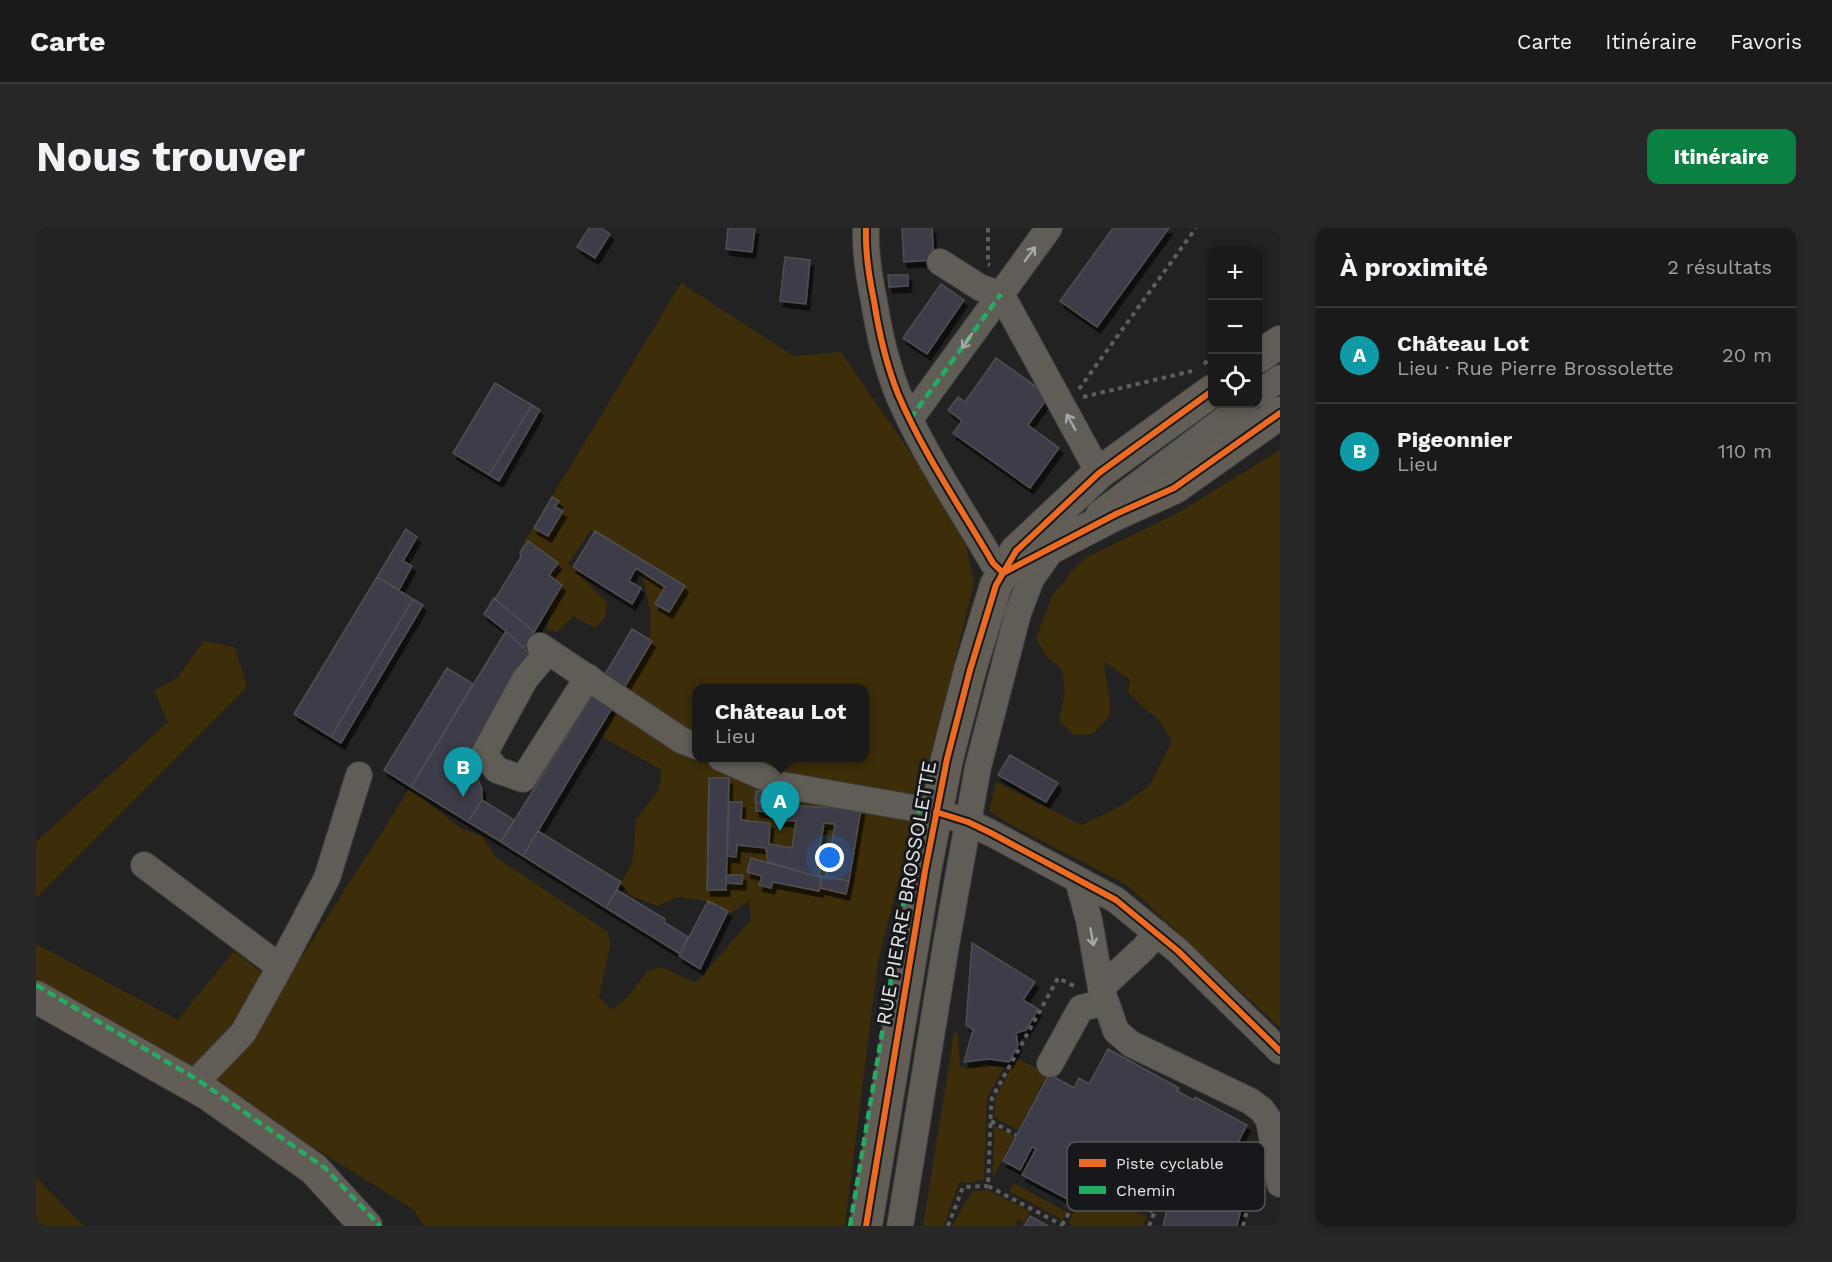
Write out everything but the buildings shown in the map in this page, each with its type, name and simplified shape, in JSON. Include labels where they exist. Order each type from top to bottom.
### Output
[{"type":"main road","points":[[1262,354],[1280,342]]},
{"type":"main road","name":"RUE PIERRE BROSSOLETTE","points":[[867,1226],[936,812],[970,670],[996,585],[1016,551],[1099,473],[1208,394]]},
{"type":"main road","points":[[1003,573],[1116,514],[1174,488],[1280,413]]},
{"type":"main road","points":[[36,997],[208,1094],[314,1169],[366,1226]]},
{"type":"main road","points":[[36,1012],[265,1148],[319,1194],[347,1226]]},
{"type":"street","points":[[866,228],[870,280],[882,341],[899,395],[910,419],[993,563],[1003,573]]},
{"type":"street","points":[[910,419],[1049,228]]},
{"type":"street","points":[[940,262],[981,288],[1006,288]]},
{"type":"street","points":[[1006,288],[1068,402],[1099,473]]},
{"type":"street","points":[[1262,391],[1280,378]]},
{"type":"street","points":[[900,1226],[978,767],[1018,613],[1031,579],[1050,552],[1158,467],[1239,408]]},
{"type":"street","points":[[588,677],[523,779],[496,770],[484,754],[544,649],[588,677],[681,740],[692,744]]},
{"type":"street","points":[[730,762],[782,785],[936,812],[968,822],[1116,900],[1178,951],[1280,1051]]},
{"type":"street","points":[[193,1085],[243,1033],[280,968],[327,878],[359,775]]},
{"type":"street","points":[[144,865],[280,968]]},
{"type":"street","points":[[1078,880],[1089,920],[1104,995],[1116,1030],[1131,1044],[1250,1101],[1262,1110],[1269,1120],[1280,1184]]},
{"type":"street","points":[[1050,1064],[1081,1008],[1104,995],[1157,933]]},
{"type":"path","points":[[988,228],[988,264],[1006,288]]},
{"type":"path","points":[[1068,402],[1196,228]]},
{"type":"path","points":[[1068,402],[1191,372],[1208,361]]},
{"type":"path","points":[[988,1185],[992,1098],[1058,978],[1076,987],[1081,1008]]},
{"type":"path","points":[[991,1121],[1016,1135]]},
{"type":"path","points":[[948,1226],[963,1187],[988,1185],[1063,1226],[1071,1211]]},
{"type":"path","points":[[1149,1226],[1155,1212],[1152,1211]]},
{"type":"shaded area","points":[[681,283],[793,356],[841,352],[963,529],[974,584],[878,961],[845,1226],[424,1226],[414,1210],[36,978],[36,944],[178,1020],[234,951],[282,988],[410,788],[459,827],[483,837],[495,856],[506,864],[608,932],[610,946],[599,996],[611,1010],[627,998],[647,971],[661,967],[696,983],[751,920],[749,901],[730,913],[702,900],[677,897],[658,906],[631,896],[620,884],[632,864],[636,820],[659,789],[662,770],[602,737],[650,635],[650,610],[641,568],[591,530],[568,564],[608,603],[605,618],[595,628],[573,616],[558,632],[546,629],[555,590],[519,551]]},
{"type":"shaded area","points":[[1280,450],[1280,1028],[1127,885],[1013,826],[989,811],[996,782],[1082,825],[1123,805],[1150,785],[1172,741],[1158,719],[1128,692],[1130,680],[1105,662],[1110,704],[1106,720],[1093,734],[1073,735],[1059,720],[1065,692],[1062,669],[1048,658],[1036,639],[1052,596],[1085,558],[1176,514]]},
{"type":"shaded area","points":[[204,641],[235,647],[247,687],[36,898],[36,842],[168,722],[154,691],[177,678]]},
{"type":"shaded area","points":[[954,1033],[958,1034],[960,1067],[989,1064],[1004,1067],[987,1098],[984,1179],[968,1183],[959,1182],[944,1226],[923,1226]]},
{"type":"shaded area","points":[[1017,1058],[1047,1074],[1018,1130],[994,1117],[995,1099]]},
{"type":"shaded area","points":[[994,1126],[1014,1136],[993,1178]]},
{"type":"shaded area","points":[[36,1177],[83,1226],[36,1226]]},
{"type":"shaded area","points":[[1014,1183],[1066,1212],[1062,1220],[1009,1191]]},
{"type":"shaded area","points":[[988,1190],[1030,1211],[1024,1223],[1018,1219],[1015,1226],[952,1226],[972,1191]]},
{"type":"shaded area","points":[[1074,1211],[1132,1211],[1147,1216],[1143,1226],[1074,1226],[1068,1223]]},
{"type":"marked path","points":[[910,419],[1001,294]]},
{"type":"marked path","points":[[850,1226],[919,810]]},
{"type":"marked path","points":[[36,985],[198,1080],[325,1168],[380,1226]]},
{"type":"cycle path","points":[[866,228],[868,264],[878,325],[886,360],[898,394],[943,480],[993,563],[1003,573]]},
{"type":"cycle path","points":[[866,1226],[925,871],[947,759],[970,670],[996,585],[1016,551],[1099,473],[1208,394]]},
{"type":"cycle path","points":[[1003,573],[1116,514],[1174,488],[1280,413]]},
{"type":"cycle path","points":[[936,812],[968,822],[991,833],[1116,900],[1178,951],[1280,1051]]},
{"type":"place","name":"Pigeonnier","points":[[463,797]]},
{"type":"place","name":"Château Lot","points":[[780,831]]}]
